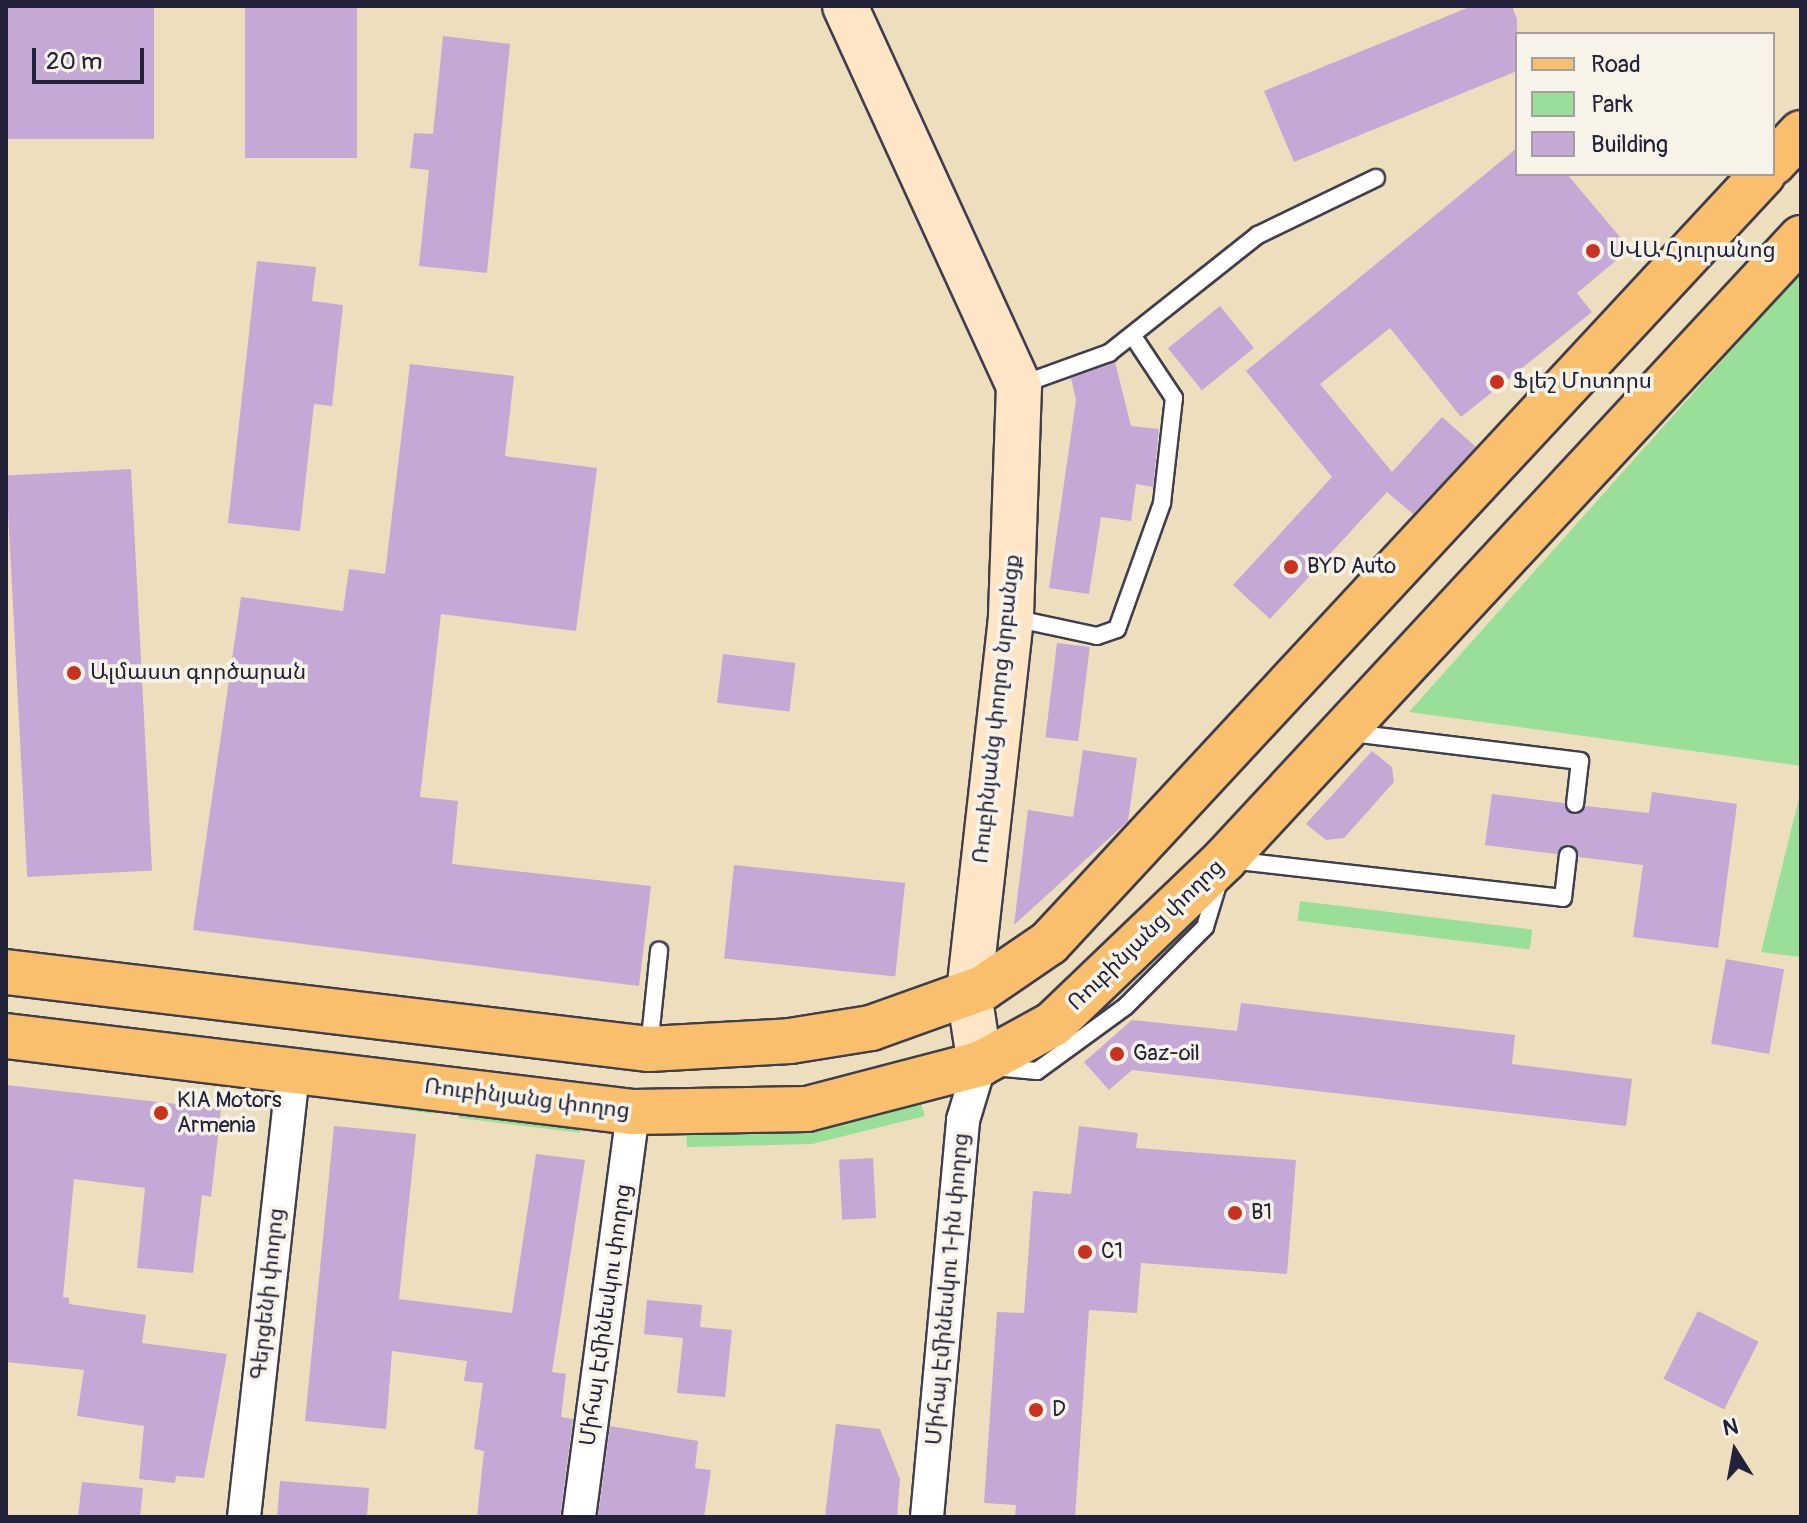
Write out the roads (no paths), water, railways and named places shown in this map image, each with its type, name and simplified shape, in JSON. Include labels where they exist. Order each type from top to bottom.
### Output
[{"type":"main road","points":[[1775,161],[1801,133]]},
{"type":"main road","points":[[6,972],[649,1049],[790,1041],[871,1028],[969,994],[1049,943],[1761,176]]},
{"type":"main road","name":"Ռուբինյանց փողոց","points":[[6,1036],[633,1112],[807,1109],[980,1064],[1053,1024],[1115,970],[1345,732],[1801,238]]},
{"type":"street","name":"Ռուբինյանց փողոց նրբանցք","points":[[845,6],[1019,386],[1011,618],[969,994],[980,1064]]},
{"type":"street","name":"Միհայ Էմինեսկու 1-ին փողոց","points":[[927,1517],[963,1120],[980,1064]]},
{"type":"street","name":"Գերցենի փողոց","points":[[244,1517],[293,1071]]},
{"type":"street","name":"Միհայ Էմինեսկու փողոց","points":[[579,1517],[633,1112]]},
{"type":"lane","points":[[1019,386],[1109,353],[1258,235],[1376,178]]},
{"type":"lane","points":[[1011,618],[1097,636],[1117,629],[1162,503],[1174,398],[1133,336]]},
{"type":"lane","points":[[1345,732],[1580,761],[1575,804]]},
{"type":"lane","points":[[980,1064],[1037,1071],[1115,1015],[1205,927],[1225,859],[1563,898],[1568,855]]},
{"type":"lane","points":[[649,1049],[659,951]]},
{"type":"lane","points":[[1115,970],[1115,1015]]},
{"type":"place","name":"ՍՎԱ Հյուրանոց","points":[[1593,251]]},
{"type":"place","name":"Ֆլեշ Մոտորս","points":[[1497,382]]},
{"type":"place","name":"BYD Auto","points":[[1291,567]]},
{"type":"place","name":"Ալմաստ գործարան","points":[[74,673]]},
{"type":"place","name":"Gaz-oil","points":[[1117,1054]]},
{"type":"place","name":"KIA Motors Armenia","points":[[161,1113]]},
{"type":"place","name":"B1","points":[[1235,1213]]},
{"type":"place","name":"C1","points":[[1085,1252]]},
{"type":"place","name":"D","points":[[1036,1410]]}]
